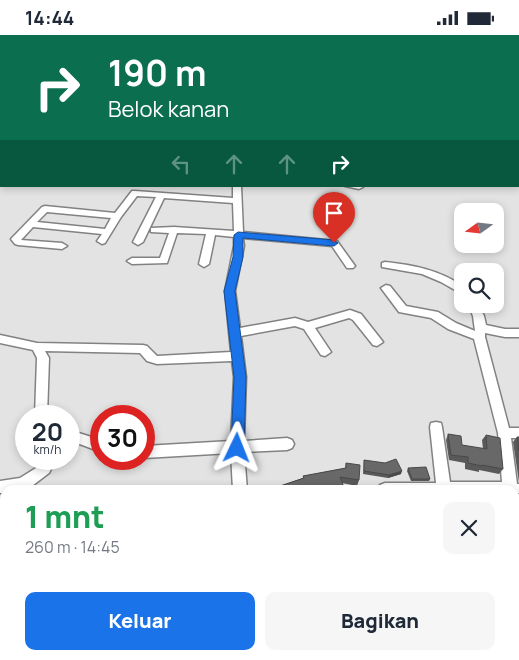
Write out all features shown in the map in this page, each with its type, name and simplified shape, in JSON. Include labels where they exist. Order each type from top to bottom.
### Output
[{"type":"street","points":[[237,187],[238,257],[230,291],[238,355],[240,395],[237,448],[240,485]]},
{"type":"street","points":[[102,241],[134,193],[238,201]]},
{"type":"street","points":[[138,242],[162,194]]},
{"type":"street","points":[[62,247],[18,242],[17,237],[44,210],[50,208],[117,216]]},
{"type":"street","points":[[30,224],[107,232]]},
{"type":"street","points":[[154,230],[211,232],[335,243],[350,266]]},
{"type":"street","points":[[132,261],[164,261],[174,230]]},
{"type":"street","points":[[204,263],[211,232]]},
{"type":"street","points":[[385,265],[428,271],[444,277],[454,285]]},
{"type":"street","points":[[386,288],[403,309],[434,315],[452,326],[480,332],[519,333]]},
{"type":"street","points":[[478,313],[480,332],[514,485]]},
{"type":"street","points":[[235,333],[295,322],[308,326],[350,314],[357,317],[377,342]]},
{"type":"street","points":[[308,326],[325,352]]},
{"type":"street","points":[[0,339],[37,347],[143,349],[151,358],[157,360],[238,355]]},
{"type":"street","points":[[37,347],[43,358],[41,405]]},
{"type":"street","points":[[436,427],[444,485]]},
{"type":"street","points":[[504,433],[519,433]]},
{"type":"street","points":[[155,452],[287,444]]},
{"type":"street","points":[[15,485],[23,484],[43,470]]},
{"type":"building","points":[[448,434],[461,436],[462,445],[487,449],[486,435],[500,438],[503,469],[468,463],[468,457],[451,455]]},
{"type":"building","points":[[396,459],[402,471],[389,475],[364,471],[364,460],[385,463]]},
{"type":"building","points":[[346,463],[360,465],[359,480],[340,477],[343,485],[283,485],[304,478],[303,476],[346,468]]},
{"type":"building","points":[[426,467],[430,479],[412,479],[408,468]]},
{"type":"route","points":[[237,448],[240,377],[232,320],[230,286],[238,257],[238,235],[334,243]]}]
